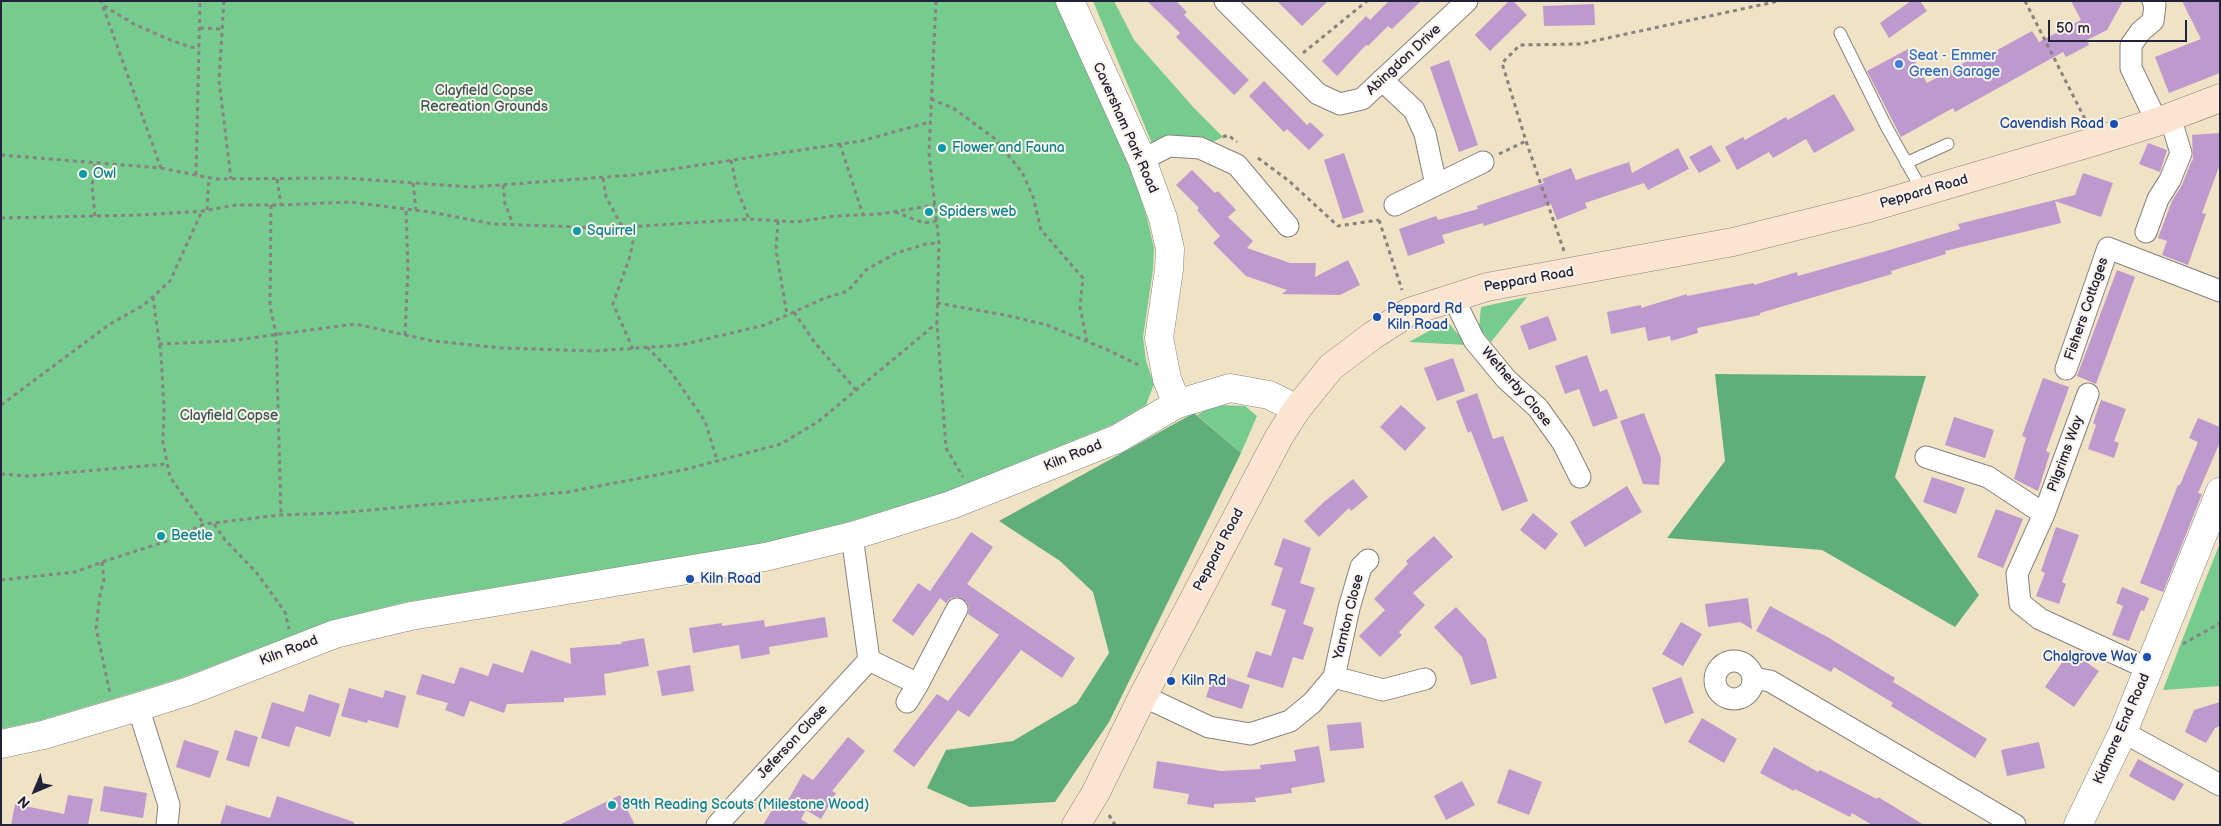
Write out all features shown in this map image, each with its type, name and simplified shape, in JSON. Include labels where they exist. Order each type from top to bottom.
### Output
[{"type":"main road","name":"Peppard Road","points":[[1076,825],[1095,794],[1143,696],[1279,436],[1297,409],[1331,367],[1372,336],[1409,312],[1487,287],[1733,242],[1865,209],[2096,141],[2220,98]]},
{"type":"street","name":"Caversham Park Road","points":[[1070,1],[1142,160],[1163,218],[1170,249],[1169,270],[1159,338],[1167,379],[1177,404]]},
{"type":"street","name":"Abingdon Drive","points":[[1230,3],[1318,94],[1340,104],[1362,99],[1467,1]]},
{"type":"street","points":[[2146,232],[2158,199],[2170,180],[2181,153],[2163,119],[2131,68],[2131,45],[2140,31],[2153,21],[2155,6],[2153,1]]},
{"type":"street","points":[[1382,80],[1414,110],[1425,134],[1436,185]]},
{"type":"street","points":[[1142,160],[1169,146],[1200,148],[1237,165],[1288,226]]},
{"type":"street","points":[[1395,205],[1483,162]]},
{"type":"street","name":"Fishers Cottages","points":[[2066,369],[2108,248],[2220,291]]},
{"type":"street","name":"Wetherby Close","points":[[1453,297],[1474,340],[1506,379],[1538,408],[1562,443],[1580,477]]},
{"type":"street","name":"Kiln Road","points":[[1,744],[43,735],[125,704],[189,691],[335,634],[411,616],[765,557],[852,536],[974,496],[1117,439],[1177,404],[1230,388],[1269,394],[1297,409]]},
{"type":"street","name":"Pilgrims Way","points":[[2088,394],[2044,514],[2017,574],[2020,603],[2040,620],[2149,670]]},
{"type":"street","points":[[1926,457],[1988,477],[2044,514]]},
{"type":"street","name":"Kidmore End Road","points":[[2078,825],[2123,732],[2220,492]]},
{"type":"street","points":[[852,536],[869,660],[918,684]]},
{"type":"street","name":"Yarnton Close","points":[[1143,696],[1209,727],[1250,734],[1290,721],[1312,703],[1334,677],[1349,608],[1361,567],[1368,560]]},
{"type":"street","points":[[907,702],[956,609]]},
{"type":"street","name":"Jeferson Close","points":[[717,825],[869,660]]},
{"type":"street","name":"Yarnton Close","points":[[1334,677],[1383,690],[1426,679]]},
{"type":"street","points":[[1753,678],[1770,681],[2015,825]]},
{"type":"street","points":[[125,704],[169,805],[167,825]]},
{"type":"street","points":[[2123,732],[2220,785]]},
{"type":"lane","points":[[1840,33],[1906,163],[1923,192]]},
{"type":"lane","points":[[1906,163],[1948,144]]},
{"type":"path","points":[[196,175],[200,1]]},
{"type":"path","points":[[224,1],[219,80],[231,179]]},
{"type":"path","points":[[936,1],[929,153],[939,243],[937,323],[946,448],[974,496]]},
{"type":"path","points":[[1289,64],[1367,1]]},
{"type":"path","points":[[1571,273],[1526,141],[1502,63],[1520,45],[1580,44],[1780,1]]},
{"type":"path","points":[[2025,1],[2096,141]]},
{"type":"path","points":[[102,3],[134,24],[168,39],[199,48]]},
{"type":"path","points":[[102,3],[161,168]]},
{"type":"path","points":[[200,28],[222,29]]},
{"type":"path","points":[[931,99],[953,108],[994,138],[1022,172],[1033,197],[1041,230],[1083,278],[1080,307],[1087,342]]},
{"type":"path","points":[[1,155],[161,168],[209,178],[344,178],[472,187],[633,175],[861,141],[930,122]]},
{"type":"path","points":[[1200,148],[1228,135],[1243,147]]},
{"type":"path","points":[[1483,162],[1526,141]]},
{"type":"path","points":[[840,144],[863,214]]},
{"type":"path","points":[[1251,152],[1289,181],[1338,226],[1379,220],[1395,205]]},
{"type":"path","points":[[731,160],[738,189],[749,218]]},
{"type":"path","points":[[95,163],[92,186],[95,216]]},
{"type":"path","points":[[603,177],[606,197],[623,228]]},
{"type":"path","points":[[207,210],[209,178]]},
{"type":"path","points":[[277,179],[281,205]]},
{"type":"path","points":[[413,183],[416,210]]},
{"type":"path","points":[[503,185],[505,204],[513,224]]},
{"type":"path","points":[[1,218],[95,216],[202,211],[236,205],[350,202],[416,210],[493,224],[623,228],[749,218],[796,222],[935,205]]},
{"type":"path","points":[[271,205],[270,306],[276,334],[281,515]]},
{"type":"path","points":[[404,335],[408,269],[406,209]]},
{"type":"path","points":[[1,404],[110,324],[144,305],[170,281],[202,211]]},
{"type":"path","points":[[894,211],[924,223],[937,222]]},
{"type":"path","points":[[1379,220],[1409,312]]},
{"type":"path","points":[[778,221],[776,250],[787,316]]},
{"type":"path","points":[[633,348],[613,304],[630,256],[636,227]]},
{"type":"path","points":[[159,344],[228,341],[355,324],[433,341],[502,348],[594,351],[690,342],[765,325],[825,298],[848,291],[866,270],[896,253],[926,244],[939,243]]},
{"type":"path","points":[[152,297],[159,344],[164,408],[163,442],[170,477],[204,524]]},
{"type":"path","points":[[937,303],[1005,315],[1047,325],[1167,379]]},
{"type":"path","points":[[794,312],[815,343],[856,390]]},
{"type":"path","points":[[1,580],[75,572],[167,541],[204,524],[281,515],[337,513],[568,492],[683,470],[781,444],[819,421],[937,323]]},
{"type":"path","points":[[647,347],[670,372],[705,421],[717,460]]},
{"type":"path","points":[[1,474],[27,476],[168,464]]},
{"type":"path","points":[[214,524],[225,540],[256,572],[285,612],[293,649]]},
{"type":"path","points":[[102,562],[104,579],[96,628],[108,688],[125,704]]},
{"type":"path","points":[[2162,637],[2180,646],[2220,623]]},
{"type":"green space","name":"Clayfield Copse","points":[[1,1],[1058,1],[1135,180],[1147,218],[1154,248],[1153,269],[1143,337],[1146,361],[1154,384],[1146,405],[1112,425],[946,492],[848,522],[761,544],[406,602],[330,621],[184,677],[38,721],[1,729]]},
{"type":"green space","points":[[1093,1],[1114,1],[1134,40],[1194,108],[1223,137],[1200,148],[1156,153]]},
{"type":"green space","points":[[1527,297],[1491,342],[1479,328],[1481,307]]},
{"type":"green space","points":[[1447,321],[1467,345],[1409,342]]},
{"type":"green space","points":[[1715,374],[1926,376],[1895,477],[1979,595],[1955,627],[1822,550],[1667,538],[1725,461]]},
{"type":"green space","points":[[1214,405],[1245,406],[1257,416],[1241,453],[1197,415]]},
{"type":"green space","points":[[1194,413],[1241,453],[1109,722],[1055,802],[970,807],[927,788],[946,750],[1013,741],[1077,703],[1109,653],[1093,592],[1060,561],[999,521]]},
{"type":"green space","points":[[2220,543],[2220,686],[2163,690],[2201,591]]},
{"type":"building","points":[[1147,1],[1176,1],[1187,12],[1184,15],[1249,80],[1234,95],[1176,37],[1180,33]]},
{"type":"building","points":[[1277,1],[1328,1],[1302,26]]},
{"type":"building","points":[[1389,1],[1421,1],[1392,29],[1388,26],[1368,46],[1366,45],[1337,76],[1322,61],[1366,16],[1370,20]]},
{"type":"building","points":[[1509,1],[1513,1],[1527,15],[1490,51],[1475,35]]},
{"type":"building","points":[[1911,1],[1920,1],[1927,11],[1889,38],[1880,23]]},
{"type":"building","points":[[2071,1],[2123,1],[2107,30],[2087,40],[2089,45],[2066,57],[2063,52],[1955,112],[1953,108],[1901,137],[1867,71],[1908,49],[1927,83],[1978,55],[1981,59],[2032,31],[2039,42],[2081,20]]},
{"type":"building","points":[[2182,1],[2220,1],[2220,73],[2169,93],[2155,57],[2201,39]]},
{"type":"building","points":[[1594,4],[1595,25],[1544,26],[1543,6]]},
{"type":"building","points":[[1449,60],[1478,145],[1459,152],[1430,67]]},
{"type":"building","points":[[1264,81],[1307,125],[1310,122],[1324,135],[1309,150],[1287,129],[1284,132],[1249,96]]},
{"type":"building","points":[[1834,94],[1855,130],[1814,153],[1806,139],[1773,158],[1769,152],[1737,170],[1725,147],[1743,137],[1745,140],[1786,117],[1788,120]]},
{"type":"building","points":[[2220,133],[2220,164],[2202,213],[2206,214],[2188,265],[2162,255],[2167,241],[2158,238],[2172,201],[2193,161],[2192,135]]},
{"type":"building","points":[[2148,143],[2167,150],[2160,172],[2139,164]]},
{"type":"building","points":[[1711,145],[1721,161],[1699,173],[1689,157]]},
{"type":"building","points":[[1678,148],[1689,169],[1648,190],[1644,183],[1585,203],[1587,208],[1557,220],[1551,204],[1484,226],[1483,223],[1442,235],[1445,243],[1408,256],[1399,229],[1436,216],[1438,220],[1478,209],[1477,206],[1544,183],[1542,179],[1571,168],[1576,180],[1629,162],[1632,173]]},
{"type":"building","points":[[1344,153],[1364,212],[1343,219],[1324,160]]},
{"type":"building","points":[[1192,170],[1215,193],[1218,191],[1236,210],[1228,217],[1253,241],[1247,248],[1290,263],[1316,263],[1315,277],[1348,260],[1360,285],[1340,295],[1282,294],[1287,290],[1246,276],[1213,243],[1220,236],[1197,210],[1199,208],[1176,185]]},
{"type":"building","points":[[2083,173],[2113,183],[2101,217],[2055,201],[2061,223],[1945,251],[1946,254],[1891,271],[1892,274],[1760,313],[1760,315],[1697,328],[1698,333],[1671,341],[1670,336],[1648,341],[1645,327],[1611,334],[1607,312],[1641,305],[1641,308],[1687,294],[1687,296],[1754,283],[1754,285],[1797,272],[1798,276],[1886,251],[1960,229],[1958,224],[2075,195]]},
{"type":"building","points":[[2117,270],[2135,277],[2096,384],[2077,376]]},
{"type":"building","points":[[1548,316],[1557,340],[1529,350],[1520,326]]},
{"type":"building","points":[[1587,355],[1600,392],[1607,389],[1618,418],[1593,427],[1579,389],[1565,394],[1555,366]]},
{"type":"building","points":[[1453,358],[1465,391],[1437,401],[1424,368]]},
{"type":"building","points":[[2043,378],[2069,387],[2046,451],[2050,453],[2038,491],[2014,479],[2026,438],[2022,436]]},
{"type":"building","points":[[1477,393],[1493,439],[1503,436],[1528,501],[1502,511],[1471,431],[1468,433],[1456,401]]},
{"type":"building","points":[[2101,400],[2126,409],[2114,441],[2119,443],[2114,458],[2088,449],[2096,425],[2093,423]]},
{"type":"building","points":[[1401,405],[1426,428],[1405,451],[1380,427]]},
{"type":"building","points":[[1644,413],[1661,458],[1659,485],[1643,484],[1620,421]]},
{"type":"building","points":[[1954,417],[1994,430],[1985,458],[1945,445]]},
{"type":"building","points":[[2198,418],[2220,427],[2220,442],[2198,493],[2202,494],[2163,592],[2140,583],[2178,485],[2180,485],[2198,442],[2189,438]]},
{"type":"building","points":[[1932,477],[1965,488],[1956,514],[1923,502]]},
{"type":"building","points":[[1353,479],[1368,497],[1351,511],[1349,508],[1319,537],[1304,521],[1325,501]]},
{"type":"building","points":[[1627,486],[1642,512],[1585,547],[1570,522]]},
{"type":"building","points":[[1996,509],[2023,519],[2003,568],[1977,557]]},
{"type":"building","points":[[1533,513],[1558,534],[1545,550],[1520,530]]},
{"type":"building","points":[[2056,527],[2079,535],[2062,582],[2066,584],[2059,604],[2036,596],[2045,573],[2041,571]]},
{"type":"building","points":[[971,532],[993,547],[967,584],[1075,658],[1062,678],[1021,650],[969,717],[958,710],[914,767],[893,751],[937,694],[948,701],[999,635],[968,614],[967,602],[957,597],[951,598],[946,603],[940,598],[913,636],[892,621],[918,583],[937,596],[930,591]]},
{"type":"building","points":[[1434,536],[1453,557],[1413,593],[1425,605],[1399,632],[1402,635],[1380,657],[1359,636],[1385,610],[1374,599],[1408,564],[1406,561]]},
{"type":"building","points":[[1283,538],[1311,548],[1300,583],[1315,588],[1303,624],[1314,628],[1303,660],[1293,657],[1283,688],[1247,677],[1256,651],[1271,656],[1286,610],[1271,605],[1283,568],[1274,565]]},
{"type":"building","points":[[2122,587],[2149,598],[2144,611],[2141,610],[2129,641],[2112,635],[2123,606],[2116,603]]},
{"type":"building","points":[[1748,598],[1752,629],[1740,622],[1708,627],[1705,604]]},
{"type":"building","points":[[1770,606],[1829,638],[1895,678],[1893,682],[1987,739],[1975,758],[1891,706],[1893,703],[1834,667],[1831,672],[1756,631]]},
{"type":"building","points":[[1456,607],[1486,639],[1497,678],[1471,685],[1462,657],[1434,627]]},
{"type":"building","points":[[825,617],[828,637],[769,647],[770,654],[741,659],[739,645],[693,653],[689,628],[722,623],[722,626],[764,620],[765,627]]},
{"type":"building","points":[[1681,622],[1702,634],[1683,666],[1662,654]]},
{"type":"building","points":[[644,638],[649,666],[604,674],[606,695],[564,698],[564,702],[507,704],[504,713],[470,701],[464,717],[445,710],[448,703],[416,694],[422,674],[454,684],[460,667],[488,676],[493,663],[523,673],[531,650],[571,664],[570,648],[622,644],[621,642]]},
{"type":"building","points":[[2070,651],[2099,671],[2074,707],[2045,687]]},
{"type":"building","points":[[690,665],[694,691],[662,696],[657,671]]},
{"type":"building","points":[[1214,673],[1250,685],[1242,709],[1206,697]]},
{"type":"building","points":[[1681,677],[1694,713],[1665,724],[1652,688]]},
{"type":"building","points":[[349,688],[383,698],[385,690],[406,696],[398,728],[368,720],[367,723],[341,716]]},
{"type":"building","points":[[309,694],[340,704],[330,737],[296,726],[289,747],[261,738],[272,702],[304,712]]},
{"type":"building","points":[[2220,702],[2220,726],[2215,728],[2206,743],[2185,732],[2194,710]]},
{"type":"building","points":[[1702,718],[1737,739],[1724,763],[1688,742]]},
{"type":"building","points":[[1361,722],[1364,748],[1330,751],[1327,725]]},
{"type":"building","points":[[235,730],[258,737],[249,767],[226,760]]},
{"type":"building","points":[[848,737],[865,751],[832,791],[836,793],[821,819],[806,810],[801,819],[810,825],[763,825],[775,805],[783,809],[803,774],[813,780]]},
{"type":"building","points":[[184,740],[219,751],[210,778],[176,767]]},
{"type":"building","points":[[2039,742],[2045,768],[2007,776],[2001,750]]},
{"type":"building","points":[[1319,746],[1325,782],[1291,788],[1292,793],[1255,798],[1256,802],[1214,804],[1214,808],[1187,804],[1189,794],[1153,788],[1157,761],[1221,771],[1261,769],[1260,765],[1296,761],[1294,750]]},
{"type":"building","points":[[1774,747],[1818,772],[1820,770],[1877,799],[1878,797],[1924,825],[1872,825],[1852,813],[1850,817],[1795,789],[1794,791],[1760,773]]},
{"type":"building","points":[[2138,759],[2184,784],[2174,801],[2129,776]]},
{"type":"building","points":[[1509,769],[1542,782],[1529,815],[1497,803]]},
{"type":"building","points":[[1462,781],[1475,805],[1446,820],[1434,796]]},
{"type":"building","points":[[104,786],[147,793],[143,818],[100,811]]},
{"type":"building","points":[[68,795],[93,799],[88,825],[11,825],[15,804],[64,814]]},
{"type":"building","name":"89th Reading Scouts (Milestone Wood)","points":[[620,795],[635,825],[559,825]]},
{"type":"building","points":[[277,796],[354,822],[354,825],[220,825],[226,805],[270,818]]},
{"type":"place","name":"Seat - Emmer Green Garage","points":[[1899,64]]},
{"type":"place","name":"Cavendish Road","points":[[2114,124]]},
{"type":"place","name":"Flower and Fauna","points":[[942,148]]},
{"type":"place","name":"Owl","points":[[83,174]]},
{"type":"place","name":"Spiders web","points":[[929,212]]},
{"type":"place","name":"Squirrel","points":[[577,231]]},
{"type":"place","name":"Peppard Rd Kiln Road","points":[[1377,317]]},
{"type":"place","name":"Beetle","points":[[161,536]]},
{"type":"place","name":"Kiln Road","points":[[690,579]]},
{"type":"place","name":"Chalgrove Way","points":[[2147,657]]},
{"type":"place","name":"Kiln Rd","points":[[1171,681]]},
{"type":"place","name":"89th Reading Scouts (Milestone Wood)","points":[[612,805]]},
{"type":"park label","name":"Clayfield Copse Recreation Grounds","points":[[484,99]]}]
